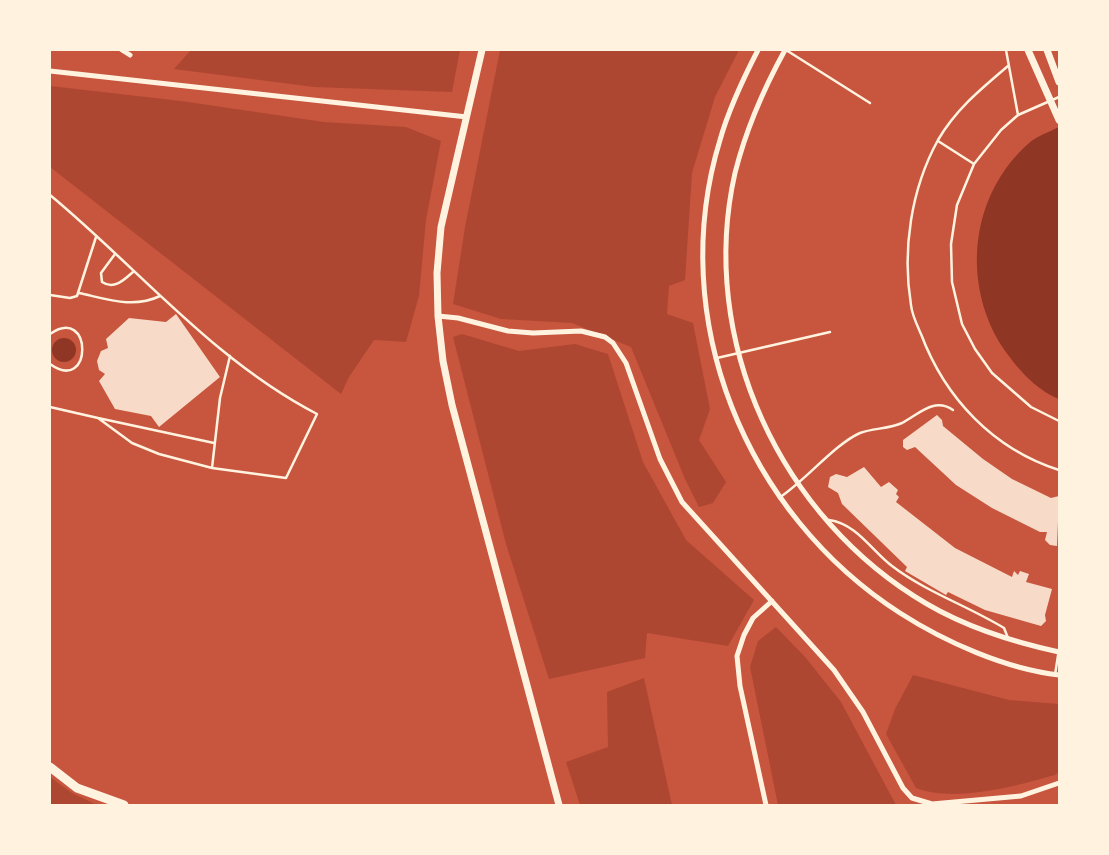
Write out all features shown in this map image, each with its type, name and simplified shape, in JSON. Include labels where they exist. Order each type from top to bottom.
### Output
[{"type":"main road","points":[[50,767],[77,788],[124,805]]},
{"type":"street","points":[[122,50],[130,56]]},
{"type":"street","points":[[482,50],[441,227],[437,273],[438,316],[443,361],[452,405],[558,805]]},
{"type":"street","points":[[758,50],[738,89],[722,132],[708,194],[704,258],[706,304],[716,358],[731,407],[752,454],[779,498],[822,550],[872,594],[920,626],[990,658],[1057,675]]},
{"type":"street","points":[[786,50],[764,89],[747,131],[735,174],[728,218],[726,264],[730,308],[738,353],[760,417],[773,444],[798,486],[825,519],[856,552],[890,580],[912,595],[967,625],[1009,640],[1059,651]]},
{"type":"street","points":[[1028,50],[1059,120]]},
{"type":"street","points":[[1047,50],[1059,82]]},
{"type":"street","points":[[50,71],[467,117]]},
{"type":"street","points":[[438,316],[458,318],[508,331],[532,333],[581,331],[605,337],[613,343],[626,363],[660,459],[682,502],[834,670],[862,712],[903,788],[912,798],[932,804],[976,801],[1021,796],[1059,783]]},
{"type":"street","points":[[766,805],[740,686],[737,656],[744,635],[753,618],[772,601]]},
{"type":"lane","points":[[786,50],[870,102]]},
{"type":"lane","points":[[1006,50],[1018,115]]},
{"type":"lane","points":[[1008,66],[968,100],[938,140],[924,171],[910,224],[907,263],[911,307],[927,350],[949,390],[976,420],[1005,446],[1039,464],[1059,470]]},
{"type":"lane","points":[[1059,97],[1018,115],[1001,130],[974,164],[957,205],[951,244],[952,282],[962,324],[975,349],[992,373],[1031,407],[1059,421]]},
{"type":"lane","points":[[938,140],[974,164]]},
{"type":"lane","points":[[50,195],[133,272],[230,356],[300,405],[317,414],[286,478],[212,468],[158,454],[132,443],[98,418]]},
{"type":"lane","points":[[50,295],[74,298],[79,293],[96,237]]},
{"type":"lane","points":[[115,254],[101,273],[102,282],[106,285],[116,284],[133,272]]},
{"type":"lane","points":[[79,293],[128,303],[147,302],[160,296]]},
{"type":"lane","points":[[50,334],[57,330],[70,330],[80,338],[84,351],[79,362],[68,369],[55,368],[50,364]]},
{"type":"lane","points":[[716,358],[830,332]]},
{"type":"lane","points":[[212,468],[220,398],[230,356]]},
{"type":"lane","points":[[779,498],[798,486],[844,443],[860,433],[900,424],[935,404],[946,405],[953,410]]},
{"type":"lane","points":[[50,407],[214,443]]},
{"type":"lane","points":[[825,519],[850,526],[892,566],[955,603],[1004,628],[1009,640]]},
{"type":"lane","points":[[1057,675],[1059,651]]},
{"type":"shaded area","points":[[191,50],[460,50],[452,92],[314,87],[174,69]]},
{"type":"shaded area","points":[[500,50],[739,50],[715,97],[692,173],[685,280],[669,286],[667,314],[693,323],[710,409],[699,440],[726,482],[713,503],[699,507],[685,479],[631,347],[572,323],[501,319],[453,304],[465,227]]},
{"type":"shaded area","points":[[50,86],[181,101],[324,122],[406,127],[441,141],[426,220],[419,296],[406,342],[374,340],[349,377],[341,394],[50,167]]},
{"type":"shaded area","points":[[1059,127],[1059,399],[1043,390],[1028,378],[1003,348],[990,323],[981,296],[977,268],[978,241],[984,214],[994,188],[1009,164],[1029,143]]},
{"type":"shaded area","points":[[462,334],[519,351],[575,344],[608,354],[643,462],[686,540],[754,600],[728,646],[647,633],[645,658],[549,679],[506,544],[453,337]]},
{"type":"shaded area","points":[[64,338],[73,341],[76,350],[73,359],[64,362],[55,359],[52,350],[55,341]]},
{"type":"shaded area","points":[[776,627],[806,658],[841,702],[896,805],[778,805],[750,667],[758,641]]},
{"type":"shaded area","points":[[913,675],[1009,700],[1059,704],[1059,772],[1055,775],[1022,784],[986,791],[949,794],[916,788],[886,734],[895,709]]},
{"type":"shaded area","points":[[644,678],[672,805],[580,805],[566,762],[608,747],[607,692]]},
{"type":"shaded area","points":[[50,777],[72,793],[97,805],[50,805]]},
{"type":"building","points":[[176,314],[220,377],[159,427],[151,416],[115,409],[99,381],[105,374],[99,370],[97,361],[101,351],[108,348],[106,339],[129,318],[166,322]]},
{"type":"building","points":[[937,415],[942,420],[943,426],[983,459],[1012,479],[1051,498],[1059,496],[1057,546],[1050,545],[1045,540],[1047,532],[1040,532],[992,508],[956,485],[915,447],[907,450],[903,447],[903,440]]},
{"type":"building","points":[[864,467],[881,487],[889,482],[898,490],[896,494],[899,497],[896,502],[955,548],[1012,577],[1014,571],[1018,575],[1020,571],[1029,574],[1026,582],[1052,589],[1045,615],[1046,621],[1041,626],[985,610],[948,592],[946,595],[905,571],[907,567],[842,504],[838,493],[828,487],[830,477],[836,474],[847,477]]}]
